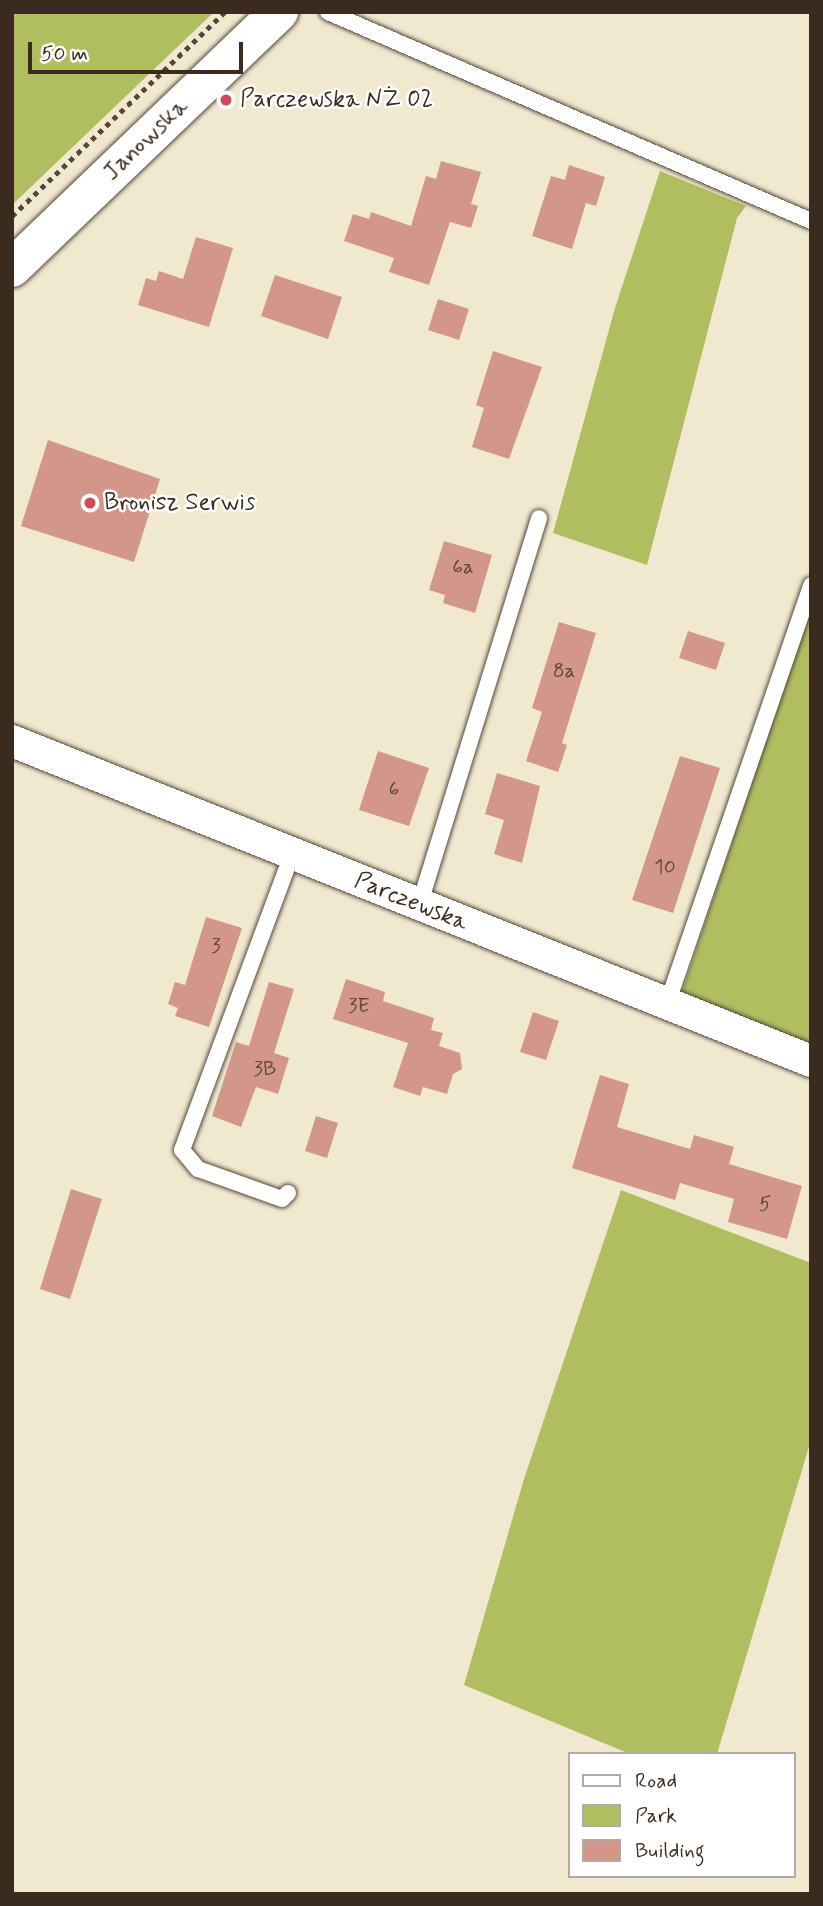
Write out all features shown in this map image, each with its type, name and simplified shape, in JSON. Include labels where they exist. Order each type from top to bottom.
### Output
[{"type":"street","name":"Janowska","points":[[12,268],[279,12]]},
{"type":"street","name":"Parczewska","points":[[12,741],[811,1061]]},
{"type":"lane","points":[[328,12],[811,220]]},
{"type":"lane","points":[[419,906],[539,518]]},
{"type":"lane","points":[[667,1004],[811,585]]},
{"type":"lane","points":[[288,1193],[282,1199],[198,1168],[182,1150],[292,855]]},
{"type":"path","points":[[12,216],[225,12]]},
{"type":"green space","points":[[12,12],[214,12],[12,205]]},
{"type":"green space","points":[[660,171],[746,206],[737,218],[647,565],[553,533],[615,308]]},
{"type":"green space","points":[[811,607],[811,1046],[680,998]]},
{"type":"green space","points":[[621,1190],[811,1263],[811,1440],[718,1752],[625,1752],[464,1685],[524,1479]]},
{"type":"building","points":[[441,161],[481,172],[471,204],[478,206],[471,228],[450,222],[429,285],[389,272],[394,258],[344,241],[353,214],[369,219],[371,212],[411,226],[426,176],[436,179]]},
{"type":"building","points":[[569,165],[605,177],[596,206],[586,203],[572,249],[532,236],[551,176],[565,180]]},
{"type":"building","points":[[196,237],[233,248],[209,327],[138,305],[146,278],[156,281],[159,271],[183,279]]},
{"type":"building","points":[[275,275],[342,297],[328,339],[261,316]]},
{"type":"building","points":[[438,299],[469,309],[459,340],[428,330]]},
{"type":"building","points":[[493,351],[542,367],[509,459],[472,447],[484,408],[476,405]]},
{"type":"building","name":"Bronisz Serwis","points":[[48,440],[160,479],[134,562],[21,526]]},
{"type":"building","points":[[444,541],[492,555],[475,613],[443,603],[445,595],[429,590]]},
{"type":"building","points":[[559,622],[596,633],[562,743],[567,745],[558,772],[526,761],[542,712],[532,708]]},
{"type":"building","points":[[688,631],[725,643],[716,670],[679,658]]},
{"type":"building","points":[[378,751],[429,768],[409,826],[359,810]]},
{"type":"building","points":[[680,756],[720,768],[673,913],[632,900]]},
{"type":"building","points":[[497,773],[540,786],[522,863],[494,854],[504,820],[485,814]]},
{"type":"building","points":[[206,917],[242,928],[209,1027],[175,1016],[178,1008],[168,1004],[175,982],[185,985]]},
{"type":"building","points":[[346,979],[385,992],[383,1001],[434,1018],[431,1030],[443,1033],[439,1046],[460,1053],[462,1069],[453,1074],[447,1094],[423,1087],[420,1096],[393,1087],[408,1043],[333,1019]]},
{"type":"building","points":[[269,982],[294,989],[274,1053],[289,1058],[278,1094],[256,1087],[241,1127],[212,1116],[236,1042],[249,1046]]},
{"type":"building","points":[[533,1012],[559,1021],[546,1060],[520,1052]]},
{"type":"building","points":[[600,1075],[629,1084],[617,1127],[690,1149],[694,1135],[734,1147],[729,1164],[802,1186],[787,1239],[728,1222],[734,1199],[680,1183],[675,1200],[572,1168]]},
{"type":"building","points":[[316,1116],[338,1123],[327,1158],[305,1151]]},
{"type":"building","points":[[71,1189],[102,1199],[70,1299],[40,1289]]},
{"type":"place","name":"Parczewska NŻ 02","points":[[226,100]]},
{"type":"place","name":"Bronisz Serwis","points":[[90,503]]}]
